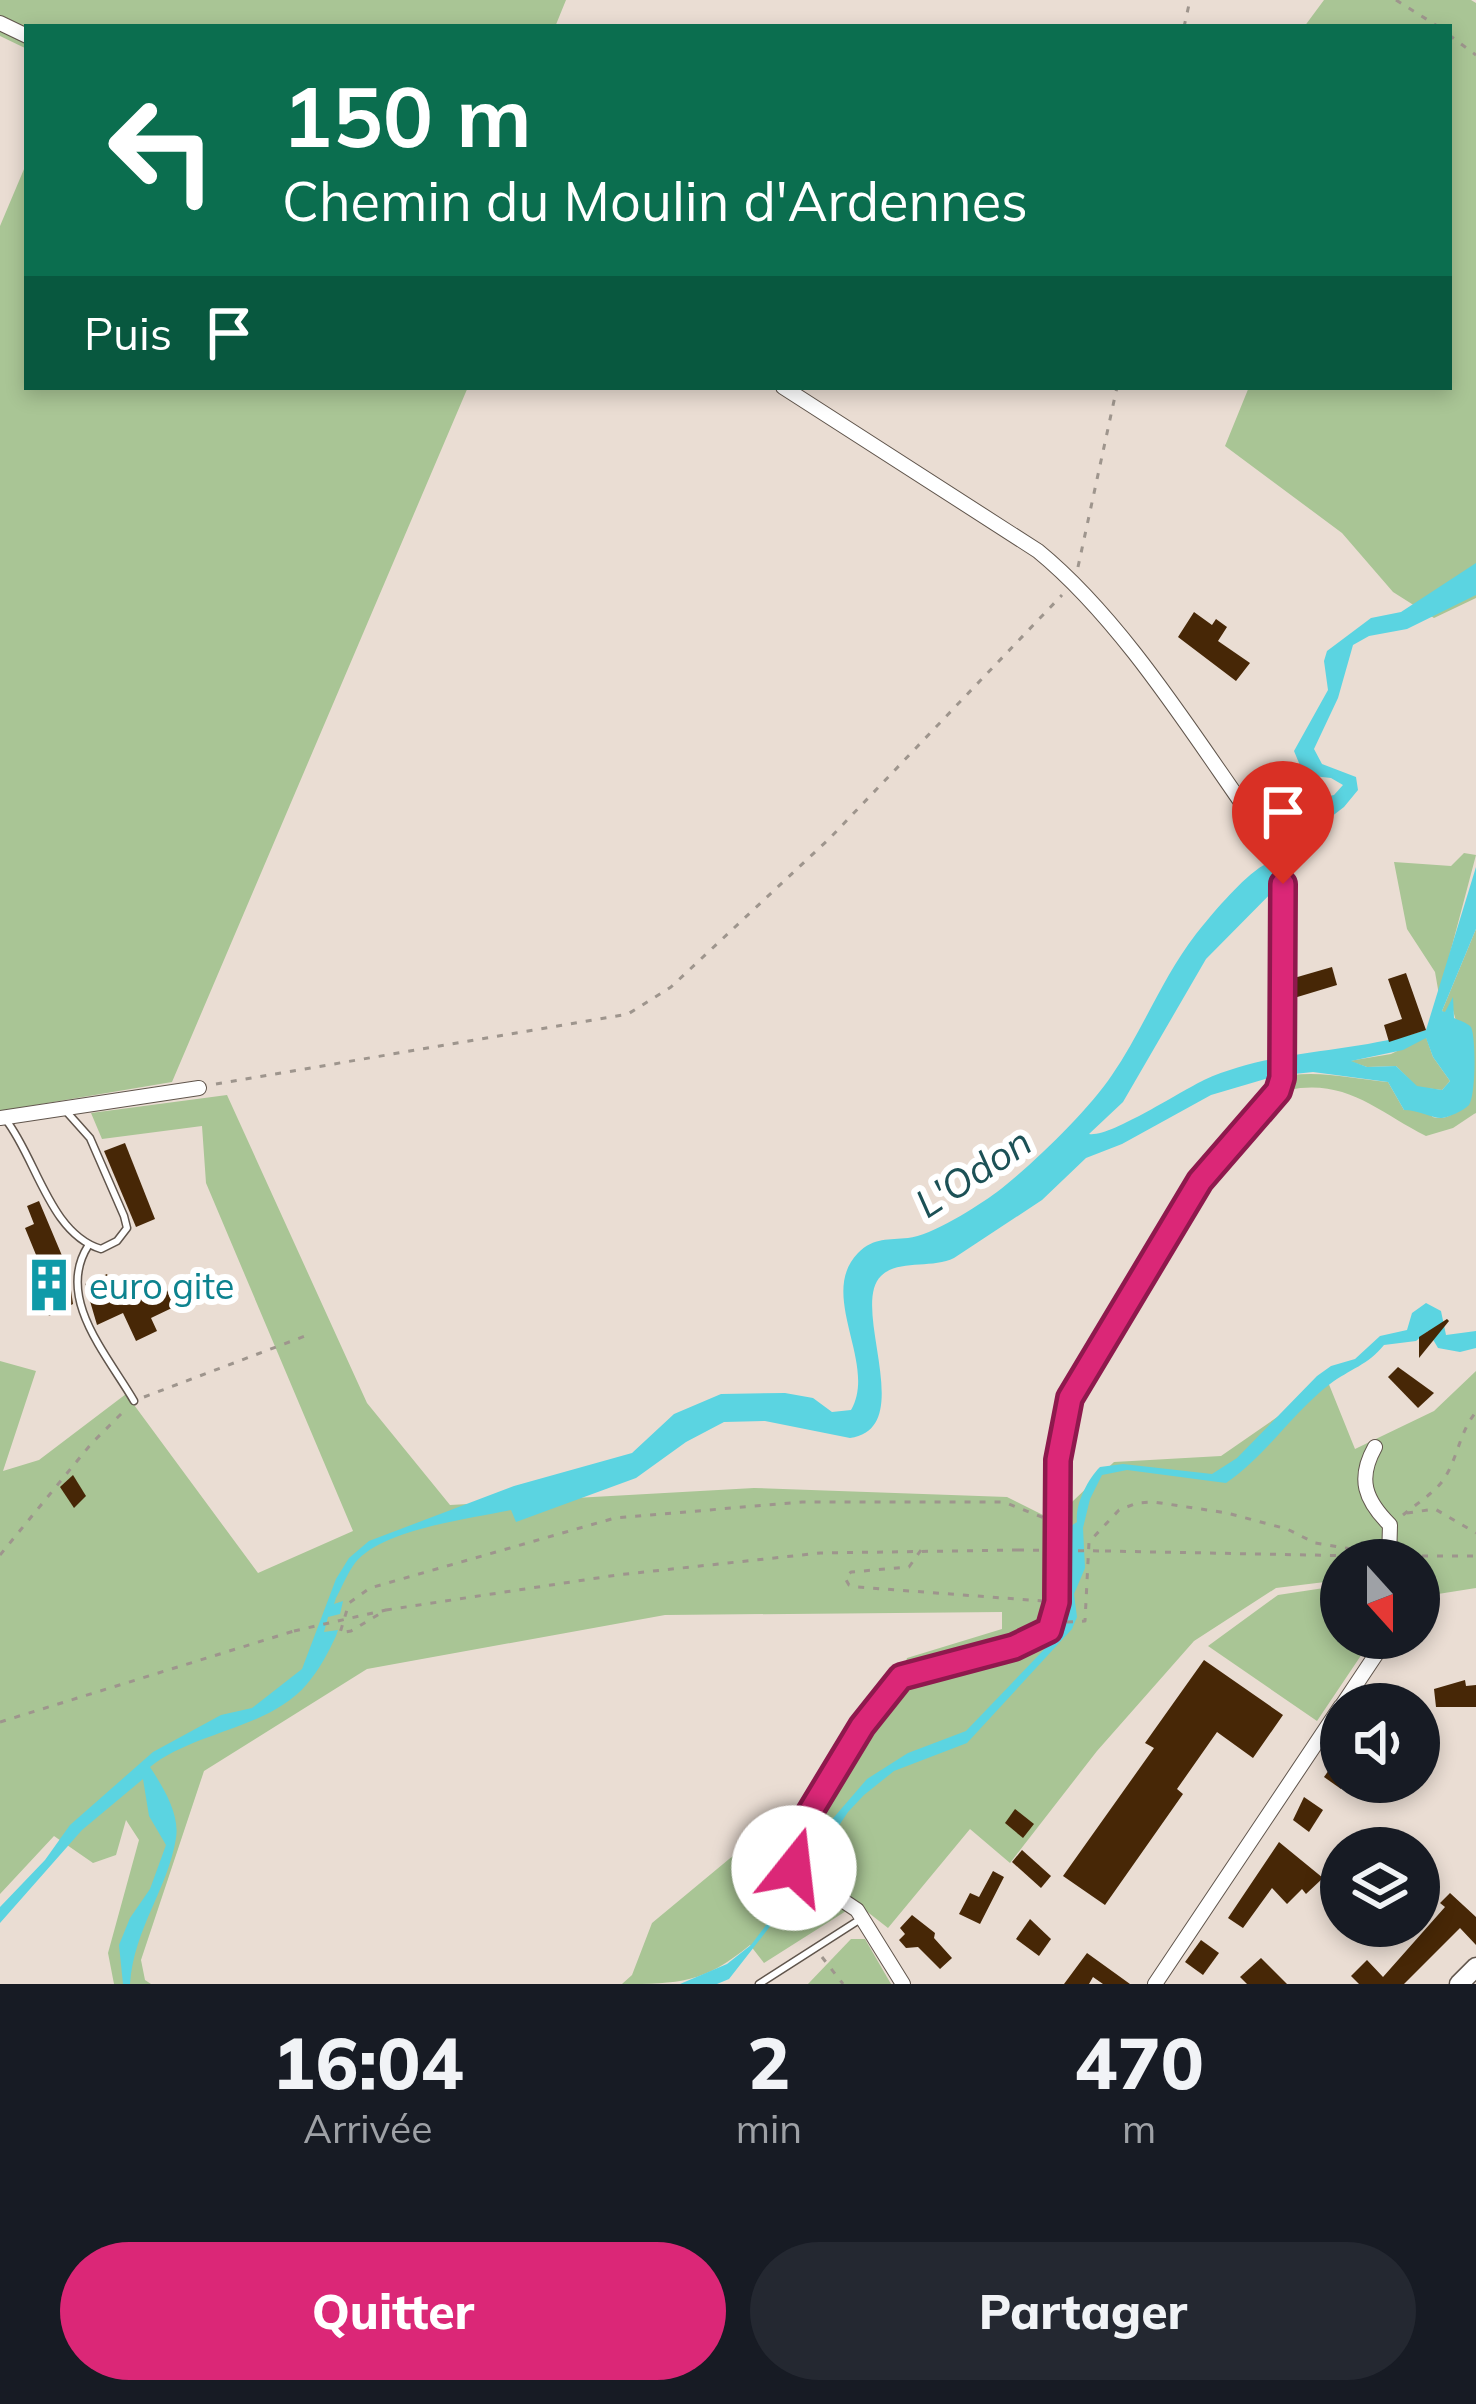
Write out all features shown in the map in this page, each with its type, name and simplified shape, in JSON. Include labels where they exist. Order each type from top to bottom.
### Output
[{"type":"main road","points":[[1459,1984],[1476,1967]]},
{"type":"street","points":[[788,390],[1038,550],[1074,580],[1267,839],[1275,858]]},
{"type":"street","points":[[903,1984],[857,1910],[794,1868],[787,1850],[862,1726],[901,1677],[1014,1647],[1049,1630],[1057,1602],[1058,1460],[1070,1398],[1200,1181],[1278,1091],[1282,1078],[1283,884]]},
{"type":"street","points":[[2,1118],[199,1088]]},
{"type":"street","points":[[1375,1447],[1365,1465],[1363,1486],[1396,1539]]},
{"type":"street","points":[[1155,1984],[1320,1738]]},
{"type":"lane","points":[[2,1118],[66,1223],[88,1246],[107,1247],[127,1228],[90,1138],[63,1109]]},
{"type":"lane","points":[[88,1246],[75,1278],[82,1312],[134,1401]]},
{"type":"lane","points":[[759,1984],[862,1918]]},
{"type":"path","points":[[1396,0],[1434,24]]},
{"type":"path","points":[[1452,36],[1476,55]]},
{"type":"path","points":[[199,1088],[628,1014],[671,987],[830,838],[1048,613],[1074,580],[1116,390]]},
{"type":"path","points":[[0,1556],[91,1444],[134,1401],[304,1336]]},
{"type":"path","points":[[1390,1526],[1440,1485],[1461,1430],[1476,1412]]},
{"type":"path","points":[[386,1610],[340,1633],[349,1603],[370,1588],[615,1517],[802,1502],[1004,1502],[1058,1523]]},
{"type":"path","points":[[1060,1622],[1085,1621],[1089,1542],[1119,1510],[1137,1503],[1227,1513],[1287,1529],[1320,1544]]},
{"type":"path","points":[[1406,1513],[1435,1509],[1476,1533]]},
{"type":"path","points":[[921,1550],[909,1567],[851,1572],[845,1578],[857,1587],[1057,1602]]},
{"type":"path","points":[[0,1722],[293,1631],[386,1610],[683,1567],[820,1553],[921,1550],[1320,1555]]},
{"type":"path","points":[[1440,1557],[1476,1556]]},
{"type":"path","points":[[827,1964],[843,1984]]},
{"type":"green space","points":[[0,0],[566,0],[556,24],[24,24],[24,48],[0,36]]},
{"type":"green space","points":[[1324,0],[1476,3],[1476,598],[1434,618],[1393,592],[1342,533],[1225,446],[1248,390],[1452,390],[1452,24],[1306,24]]},
{"type":"green space","points":[[24,169],[24,390],[467,390],[172,1082],[0,1111],[0,226]]},
{"type":"green space","points":[[1464,853],[1476,855],[1439,995],[1435,972],[1407,929],[1394,862],[1451,866]]},
{"type":"green space","points":[[1476,929],[1476,1113],[1453,1128],[1426,1136],[1344,1093],[1288,1090],[1292,1075],[1304,1074],[1388,1082],[1404,1110],[1421,1110],[1436,1118],[1452,1114],[1466,1090],[1469,1057],[1451,1003],[1442,1011]]},
{"type":"green space","points":[[1426,1037],[1450,1081],[1442,1090],[1417,1087],[1396,1066],[1367,1067],[1349,1061],[1391,1054]]},
{"type":"green space","points":[[227,1095],[367,1403],[450,1505],[754,1488],[1007,1497],[1053,1520],[1114,1462],[1221,1456],[1328,1382],[1355,1449],[1434,1411],[1476,1371],[1476,1588],[1440,1594],[1440,1539],[1320,1539],[1320,1583],[1276,1588],[1194,1641],[1097,1751],[1010,1863],[970,1829],[888,1928],[851,1899],[846,1911],[764,1963],[750,1945],[704,1974],[660,1983],[622,1984],[632,1975],[652,1923],[752,1840],[767,1838],[786,1850],[901,1677],[907,1658],[1002,1629],[1002,1612],[665,1615],[367,1669],[204,1771],[141,1960],[145,1980],[151,1984],[114,1984],[108,1953],[139,1840],[126,1820],[116,1855],[93,1863],[54,1836],[0,1894],[0,1361],[36,1371],[3,1471],[39,1460],[126,1394],[258,1573],[353,1531],[206,1183],[202,1126],[102,1139],[91,1113]]},
{"type":"green space","points":[[1320,1589],[1320,1659],[1359,1659],[1343,1683],[1320,1683],[1317,1721],[1208,1646],[1278,1595]]},
{"type":"green space","points":[[851,1939],[865,1939],[891,1984],[808,1984]]},
{"type":"water","points":[[1476,563],[1476,595],[1407,629],[1369,636],[1353,645],[1338,698],[1314,749],[1322,764],[1356,777],[1358,790],[1314,830],[1291,873],[1206,959],[1123,1102],[1089,1134],[1128,1122],[1231,1070],[1426,1030],[1476,867],[1476,929],[1442,1011],[1453,997],[1454,1018],[1471,1027],[1474,1066],[1469,1105],[1435,1117],[1404,1110],[1388,1082],[1313,1072],[1275,1076],[1211,1095],[1122,1144],[1086,1158],[1042,1200],[954,1258],[896,1268],[881,1276],[873,1291],[872,1313],[882,1391],[879,1413],[870,1429],[850,1438],[765,1421],[724,1422],[636,1478],[516,1522],[511,1510],[427,1527],[368,1551],[355,1563],[334,1604],[343,1601],[340,1614],[328,1617],[324,1632],[338,1630],[307,1684],[273,1711],[188,1745],[150,1767],[173,1810],[177,1829],[172,1857],[138,1945],[130,1984],[123,1984],[119,1945],[150,1889],[166,1845],[149,1816],[143,1779],[82,1830],[0,1923],[0,1907],[45,1860],[70,1825],[153,1752],[221,1715],[252,1708],[302,1669],[336,1579],[349,1558],[369,1541],[514,1486],[632,1453],[674,1414],[721,1394],[785,1393],[813,1398],[832,1412],[851,1410],[858,1372],[843,1289],[847,1270],[858,1253],[876,1242],[929,1232],[978,1205],[1026,1168],[1089,1105],[1123,1058],[1196,934],[1242,882],[1281,854],[1315,799],[1334,795],[1343,785],[1331,778],[1304,775],[1294,751],[1328,690],[1327,651],[1371,618],[1401,612]],"holes":[[[1426,1038],[1450,1081],[1442,1090],[1417,1086],[1396,1066],[1367,1067],[1351,1061],[1403,1050]]]},
{"type":"water","points":[[1426,1303],[1441,1311],[1446,1335],[1476,1331],[1476,1348],[1460,1352],[1438,1348],[1428,1331],[1416,1341],[1384,1345],[1316,1395],[1226,1483],[1127,1470],[1102,1475],[1083,1528],[1085,1568],[1074,1594],[1077,1617],[1072,1629],[967,1743],[894,1771],[864,1795],[729,1979],[717,1984],[680,1984],[727,1964],[751,1945],[788,1896],[829,1823],[867,1779],[908,1753],[966,1731],[1058,1635],[1067,1621],[1071,1526],[1077,1522],[1086,1486],[1100,1467],[1123,1464],[1212,1474],[1237,1458],[1317,1376],[1355,1359],[1380,1336],[1407,1330],[1412,1313]]},
{"type":"building","points":[[1194,612],[1212,625],[1216,619],[1227,627],[1218,641],[1250,663],[1236,681],[1178,637]]},
{"type":"building","points":[[1332,967],[1337,985],[1294,998],[1294,978]]},
{"type":"building","points":[[1406,973],[1426,1030],[1389,1042],[1384,1025],[1402,1019],[1388,979]]},
{"type":"building","points":[[125,1143],[155,1219],[136,1227],[104,1151]]},
{"type":"building","points":[[39,1201],[63,1258],[53,1262],[71,1290],[73,1304],[49,1316],[27,1274],[41,1267],[25,1228],[34,1224],[27,1206]]},
{"type":"building","points":[[107,1274],[120,1304],[164,1283],[174,1307],[151,1318],[157,1331],[136,1341],[123,1313],[97,1325],[85,1284]]},
{"type":"building","points":[[1449,1321],[1419,1358],[1419,1337]]},
{"type":"building","points":[[1398,1367],[1434,1393],[1418,1408],[1388,1377]]},
{"type":"building","points":[[73,1475],[86,1496],[74,1508],[60,1487]]},
{"type":"building","points":[[1204,1660],[1283,1715],[1253,1758],[1217,1732],[1177,1789],[1183,1794],[1105,1905],[1063,1876],[1154,1748],[1145,1743]]},
{"type":"building","points":[[1465,1680],[1466,1686],[1476,1685],[1476,1707],[1440,1707],[1440,1687]]},
{"type":"building","points":[[1304,1797],[1323,1810],[1309,1832],[1293,1820]]},
{"type":"building","points":[[1015,1809],[1034,1824],[1023,1838],[1005,1823]]},
{"type":"building","points":[[1279,1842],[1320,1876],[1306,1894],[1302,1889],[1287,1904],[1272,1888],[1243,1928],[1228,1918]]},
{"type":"building","points":[[1022,1850],[1051,1876],[1041,1888],[1012,1862]]},
{"type":"building","points":[[993,1871],[1004,1877],[980,1924],[959,1914],[970,1893],[979,1897]]},
{"type":"building","points":[[1450,1893],[1476,1917],[1476,1945],[1460,1928],[1404,1984],[1359,1984],[1351,1976],[1367,1960],[1383,1977],[1410,1947],[1440,1947],[1440,1913],[1445,1907],[1440,1903]]},
{"type":"building","points":[[912,1915],[935,1933],[934,1938],[952,1958],[940,1969],[918,1947],[906,1948],[899,1940],[905,1934],[900,1928]]},
{"type":"building","points":[[1030,1919],[1051,1939],[1039,1956],[1016,1939]]},
{"type":"building","points":[[1201,1940],[1219,1953],[1203,1975],[1185,1962]]},
{"type":"building","points":[[1087,1953],[1130,1984],[1103,1984],[1093,1977],[1089,1984],[1064,1984]]},
{"type":"building","points":[[1261,1958],[1287,1984],[1247,1984],[1240,1977]]},
{"type":"place","name":"euro gite","points":[[49,1285]]},
{"type":"route","points":[[794,1868],[787,1850],[862,1726],[901,1677],[1014,1647],[1049,1630],[1057,1602],[1058,1460],[1070,1398],[1200,1181],[1278,1091],[1282,1078],[1283,884]]},
{"type":"water label","name":"L'Odon","points":[[973,1172]]}]
